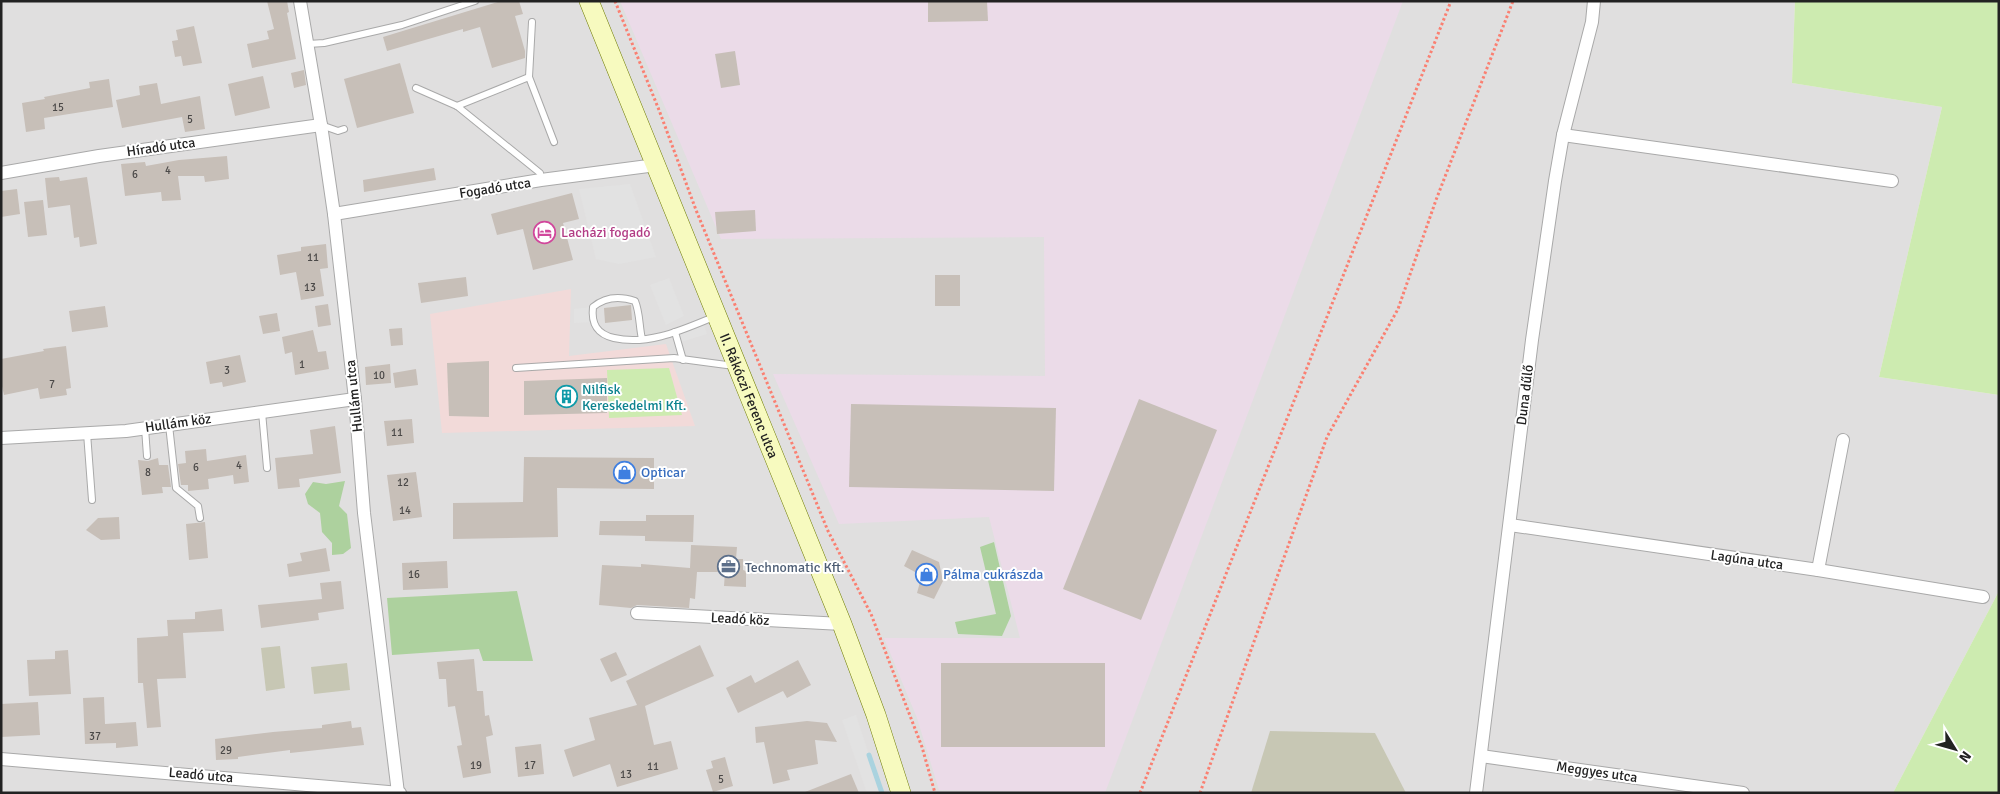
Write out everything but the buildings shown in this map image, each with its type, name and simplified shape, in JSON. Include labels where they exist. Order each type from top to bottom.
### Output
[{"type":"main road","name":"II. Rákóczi Ferenc utca","points":[[589,1],[842,624],[876,715],[901,793]]},
{"type":"street","name":"Hullám utca","points":[[300,1],[334,214],[355,399],[364,513],[399,793]]},
{"type":"street","name":"Duna dűlő","points":[[1476,793],[1533,331],[1563,135],[1592,22],[1594,1]]},
{"type":"street","name":"Híradó utca","points":[[1,173],[99,156],[321,124]]},
{"type":"street","points":[[1563,135],[1892,181]]},
{"type":"street","name":"Fogadó utca","points":[[334,214],[541,180],[656,165]]},
{"type":"street","name":"Hullám köz","points":[[1,438],[145,428],[355,399]]},
{"type":"street","points":[[1818,570],[1843,440]]},
{"type":"street","name":"Lagúna utca","points":[[1510,525],[1818,570],[1983,597]]},
{"type":"street","name":"Leadó köz","points":[[637,613],[842,624]]},
{"type":"street","name":"Meggyes utca","points":[[1481,756],[1743,793]]},
{"type":"street","name":"Leadó utca","points":[[1,759],[399,793]]},
{"type":"lane","points":[[308,44],[324,43],[402,25],[475,1]]},
{"type":"lane","points":[[532,22],[529,77],[554,142]]},
{"type":"lane","points":[[457,106],[529,77]]},
{"type":"lane","points":[[416,88],[457,106],[540,173],[541,180]]},
{"type":"lane","points":[[321,124],[338,131],[344,129]]},
{"type":"lane","points":[[642,339],[639,311],[635,301],[627,298],[601,300],[593,308],[592,318],[595,328],[606,336],[629,342],[675,332],[717,315]]},
{"type":"lane","points":[[675,332],[683,360]]},
{"type":"lane","points":[[516,368],[674,358],[738,367]]},
{"type":"lane","points":[[262,412],[267,468]]},
{"type":"lane","points":[[169,425],[176,488],[198,506],[200,518]]},
{"type":"lane","points":[[145,428],[147,456]]},
{"type":"lane","points":[[87,432],[92,500]]},
{"type":"path","points":[[614,1],[659,110],[696,210],[828,531],[871,614],[922,747],[935,793]]},
{"type":"path","points":[[1140,793],[1451,1]]},
{"type":"path","points":[[1200,793],[1327,437],[1398,309],[1436,200],[1512,1]]},
{"type":"shaded area","points":[[1,1],[1795,1],[1792,83],[1942,107],[1879,377],[1999,395],[1999,591],[1893,793],[1,793]]},
{"type":"shaded area","points":[[620,1],[1403,1],[1105,793],[939,790],[917,718],[884,638],[1020,638],[989,517],[839,524],[773,374],[1045,376],[1044,237],[721,239]]},
{"type":"shaded area","points":[[630,184],[656,257],[619,264],[596,259],[579,189]]},
{"type":"shaded area","points":[[669,278],[684,316],[666,325],[650,285]]},
{"type":"shaded area","name":"Nilfisk Kereskedelmi Kft.","points":[[571,289],[569,356],[666,344],[695,426],[442,433],[430,314]]},
{"type":"shaded area","points":[[593,307],[593,322],[574,323],[574,309]]},
{"type":"shaded area","points":[[704,325],[707,334],[681,342],[679,334]]},
{"type":"shaded area","points":[[280,646],[285,688],[266,691],[261,648]]},
{"type":"shaded area","points":[[347,663],[350,690],[314,694],[311,667]]},
{"type":"shaded area","points":[[856,715],[881,792],[878,793],[867,793],[842,720]]},
{"type":"shaded area","points":[[1270,731],[1375,733],[1406,793],[1251,793]]},
{"type":"green space","points":[[1795,1],[1999,1],[1999,395],[1879,377],[1942,107],[1792,83]]},
{"type":"green space","points":[[669,368],[682,415],[609,418],[607,370]]},
{"type":"green space","points":[[345,481],[339,506],[347,514],[351,548],[343,554],[332,555],[332,543],[322,532],[320,513],[308,504],[305,494],[313,482],[326,484]]},
{"type":"green space","points":[[994,542],[1011,616],[1002,636],[958,634],[955,622],[996,614],[980,547]]},
{"type":"green space","points":[[517,591],[533,661],[483,661],[479,649],[392,655],[387,598]]},
{"type":"green space","points":[[1999,591],[1999,793],[1893,793]]},
{"type":"waterway","points":[[869,755],[882,793]]},
{"type":"place","name":"Lacházi fogadó","points":[[545,232]]},
{"type":"place","name":"Nilfisk Kereskedelmi Kft.","points":[[566,397]]},
{"type":"place","name":"Opticar","points":[[625,472]]},
{"type":"place","name":"Technomatic Kft.","points":[[729,567]]},
{"type":"place","name":"Pálma cukrászda","points":[[927,574]]}]
